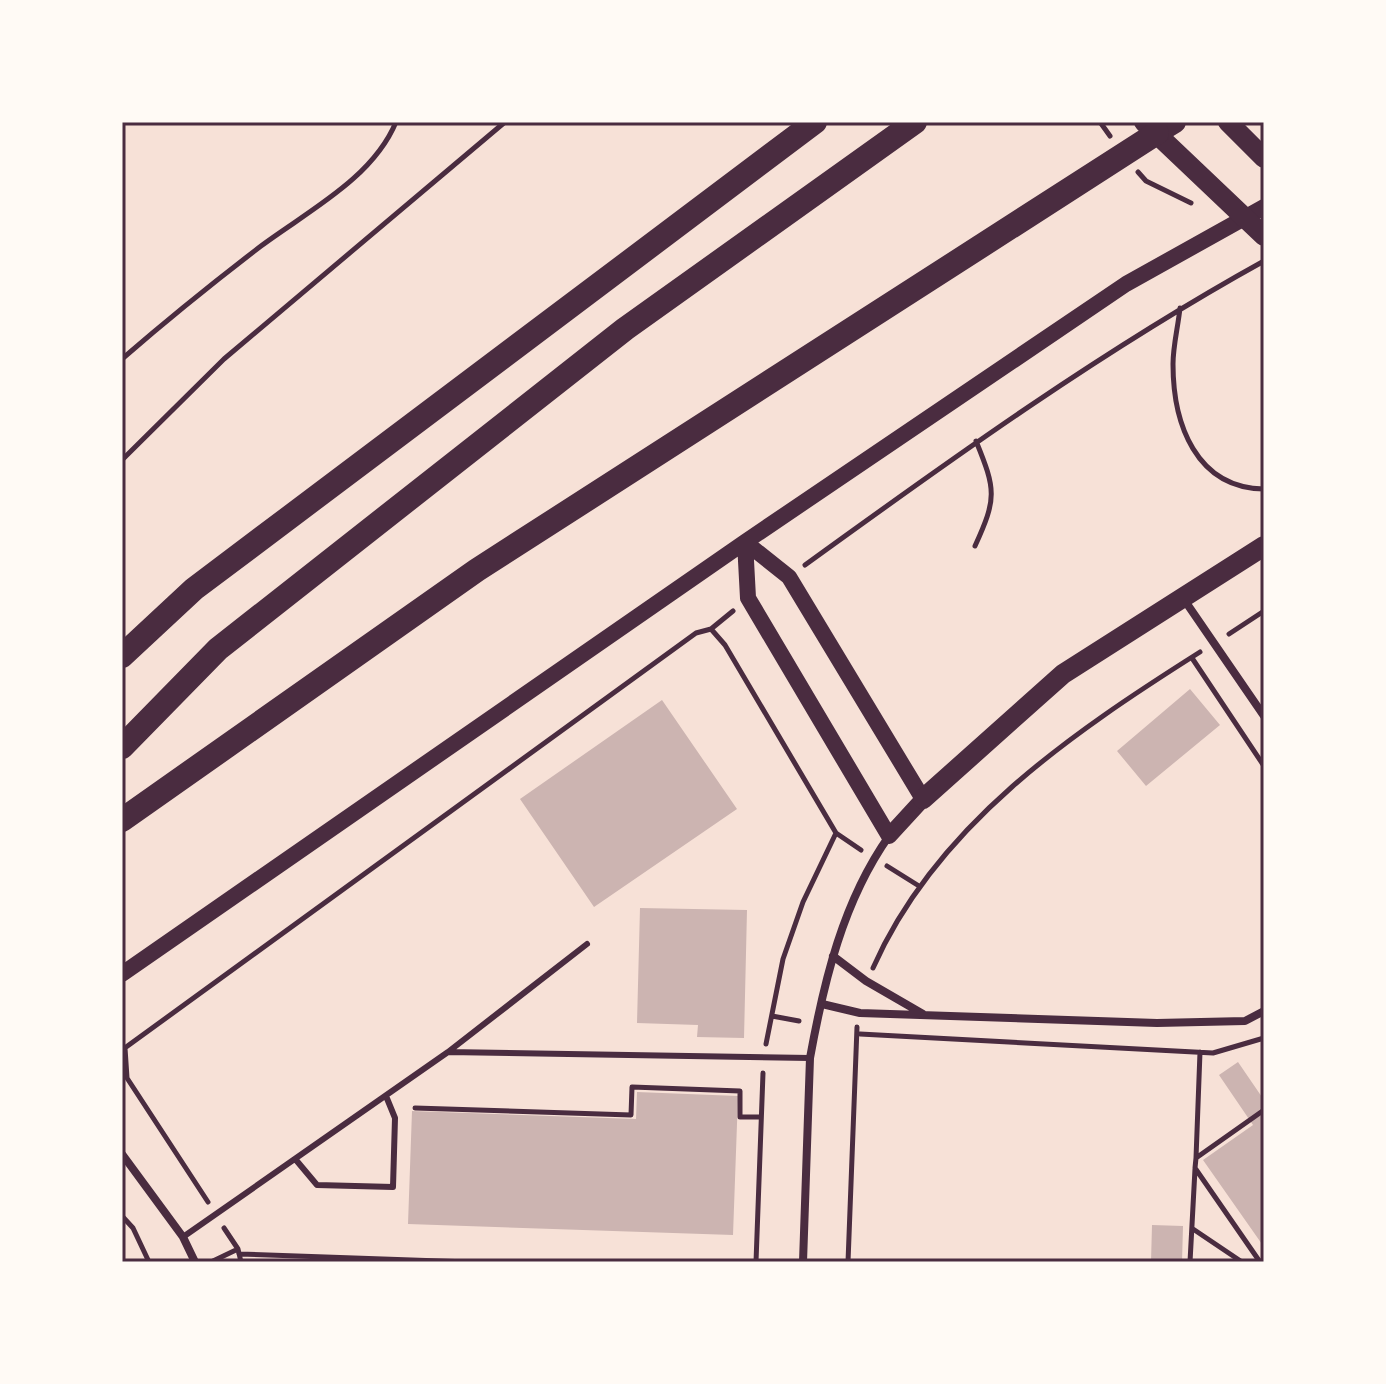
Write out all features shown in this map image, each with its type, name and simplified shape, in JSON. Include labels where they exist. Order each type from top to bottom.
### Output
[{"type":"highway","points":[[122,656],[194,589],[815,122]]},
{"type":"highway","points":[[122,747],[218,649],[600,348],[915,122]]},
{"type":"highway","points":[[122,820],[477,570],[1159,126]]},
{"type":"main road","points":[[1228,122],[1264,158]]},
{"type":"main road","points":[[1159,126],[1264,236]]},
{"type":"main road","points":[[122,974],[745,542],[1126,284],[1264,207]]},
{"type":"main road","points":[[745,542],[789,577],[923,799]]},
{"type":"main road","points":[[745,542],[748,598],[889,836],[923,799],[1063,674],[1264,546]]},
{"type":"street","points":[[1183,598],[1264,716]]},
{"type":"street","points":[[803,1262],[810,1058],[833,956],[846,918],[873,858],[889,836]]},
{"type":"street","points":[[833,956],[866,981],[927,1017]]},
{"type":"street","points":[[822,1004],[860,1013],[927,1017],[1157,1023],[1245,1021],[1264,1011]]},
{"type":"street","points":[[122,1154],[183,1237],[195,1262]]},
{"type":"lane","points":[[183,1237],[448,1052],[587,944]]},
{"type":"lane","points":[[448,1052],[810,1058]]},
{"type":"lane","points":[[296,1160],[317,1185],[393,1187],[395,1118],[386,1096]]},
{"type":"path","points":[[122,359],[259,248],[362,171],[390,136],[396,122]]},
{"type":"path","points":[[122,460],[224,359],[505,122]]},
{"type":"path","points":[[789,577],[976,441],[1180,307],[1264,261]]},
{"type":"path","points":[[1180,307],[1173,365],[1183,424],[1199,462],[1225,483],[1264,489]]},
{"type":"path","points":[[975,546],[993,498],[990,475],[976,441]]},
{"type":"path","points":[[241,1262],[239,1252],[127,1078],[123,1049],[696,633],[711,629],[748,598]]},
{"type":"path","points":[[866,981],[888,934],[919,886],[976,820],[1020,780],[1107,713],[1264,611]]},
{"type":"path","points":[[711,629],[725,645],[836,833],[803,902],[783,959],[764,1057],[756,1262]]},
{"type":"path","points":[[1192,658],[1264,766]]},
{"type":"path","points":[[848,1262],[856,1034],[860,1013]]},
{"type":"path","points":[[856,1034],[1213,1053],[1264,1038]]},
{"type":"path","points":[[1190,1262],[1200,1052]]},
{"type":"path","points":[[415,1108],[631,1115],[632,1087],[740,1091],[740,1117],[761,1117]]},
{"type":"path","points":[[1196,1158],[1264,1110]]},
{"type":"path","points":[[1195,1168],[1260,1262]]},
{"type":"path","points":[[122,1216],[133,1228],[149,1262]]},
{"type":"path","points":[[1192,1228],[1242,1262]]},
{"type":"path","points":[[211,1262],[239,1252],[344,1260],[469,1262]]},
{"type":"building","points":[[1190,689],[1220,725],[1146,786],[1117,751]]},
{"type":"building","points":[[662,700],[737,809],[594,907],[520,799]]},
{"type":"building","points":[[640,908],[747,910],[744,1038],[697,1037],[698,1025],[637,1023]]},
{"type":"building","points":[[1238,1062],[1264,1100],[1264,1247],[1203,1160],[1253,1125],[1219,1075]]},
{"type":"building","points":[[637,1092],[738,1096],[733,1235],[408,1224],[412,1111],[636,1119]]},
{"type":"building","points":[[1152,1225],[1183,1226],[1182,1262],[1151,1262]]}]
